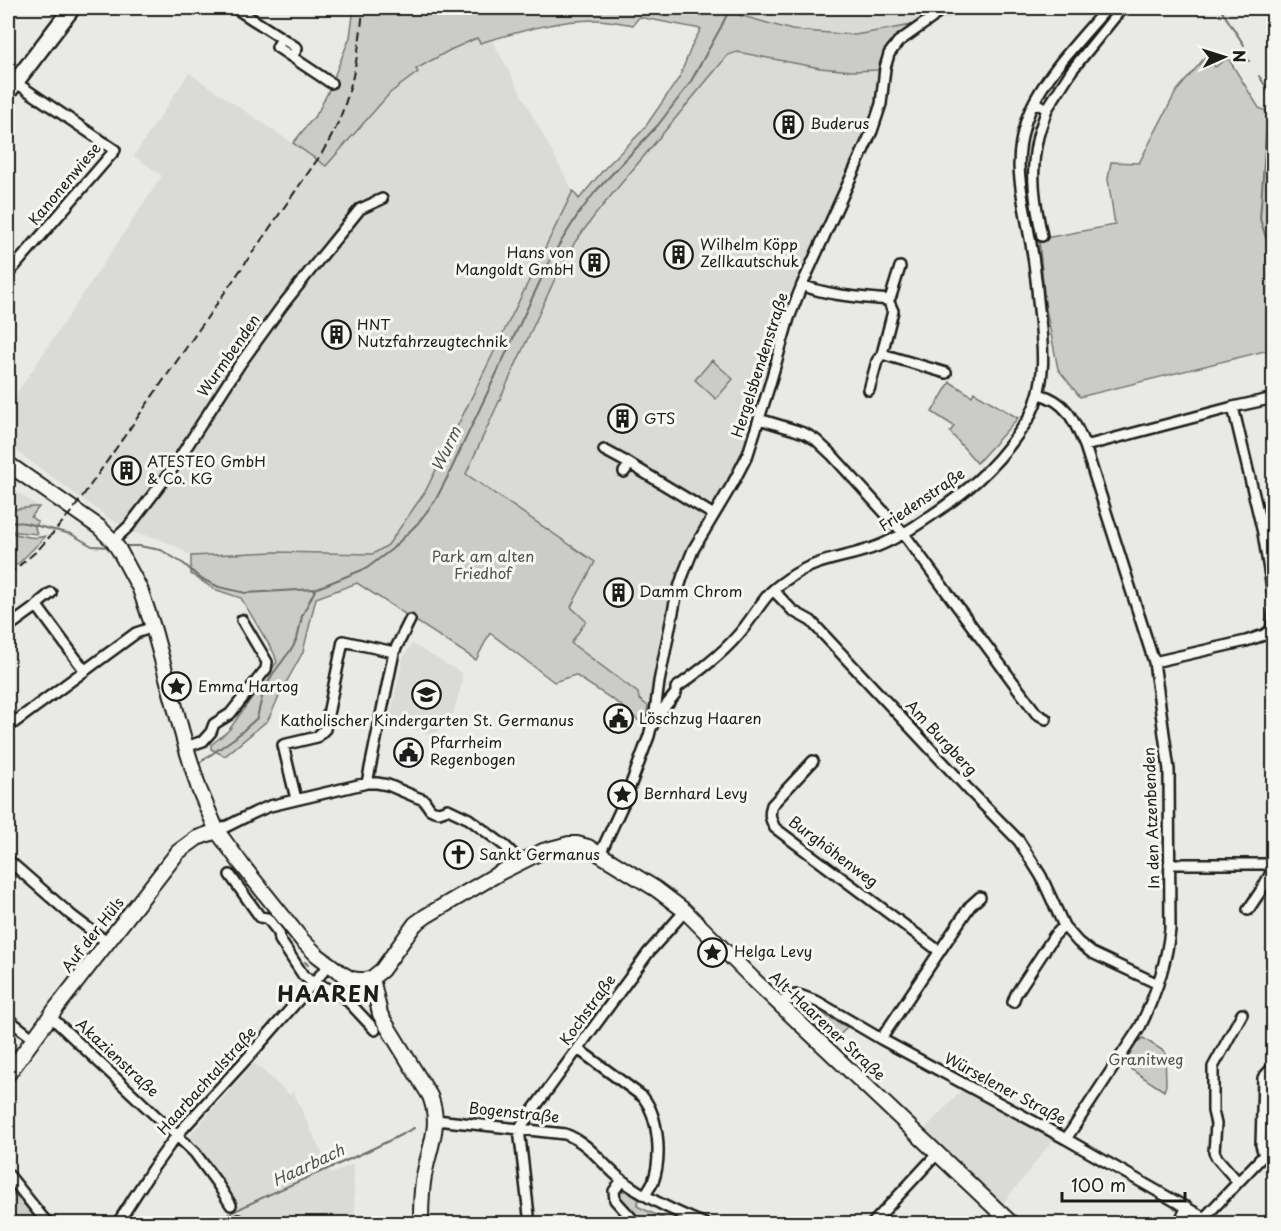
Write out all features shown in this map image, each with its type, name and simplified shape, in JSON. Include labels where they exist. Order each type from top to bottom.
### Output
[{"type":"main road","points":[[11,87],[72,8]]},
{"type":"main road","points":[[8,464],[99,527],[116,545],[140,589],[153,627],[199,789],[217,831],[272,913],[284,929],[329,965],[351,979],[372,978],[381,1014],[435,1108],[436,1120],[424,1172],[421,1199],[422,1224]]},
{"type":"main road","name":"Auf der Hüls","points":[[8,1074],[50,1016],[178,852],[197,838],[217,831]]},
{"type":"main road","name":"Alt-Haarener Straße","points":[[372,978],[382,970],[415,924],[433,912],[543,851],[568,844],[584,845],[656,889],[685,911],[746,972],[1012,1224]]},
{"type":"street","points":[[235,8],[297,48],[292,57],[331,83]]},
{"type":"street","name":"Hergelsbendenstraße","points":[[659,682],[676,597],[683,575],[693,550],[748,454],[789,318],[872,132],[881,104],[885,68],[890,54],[898,42],[932,18],[941,8]]},
{"type":"street","name":"Friedenstraße","points":[[651,728],[675,693],[676,688],[725,649],[773,590],[808,566],[877,547],[904,534],[966,491],[987,472],[1004,455],[1030,416],[1039,394],[1043,368],[1043,344],[1034,261],[1020,190],[1018,168],[1020,149],[1025,123],[1046,84],[1107,8]]},
{"type":"street","points":[[1042,236],[1034,194],[1033,165],[1037,139],[1047,109],[1072,70],[1122,8]]},
{"type":"street","name":"Kanonenwiese","points":[[8,274],[115,150],[11,87]]},
{"type":"street","points":[[1035,102],[1047,109]]},
{"type":"street","name":"Wurmbenden","points":[[116,545],[171,471],[234,373],[282,306],[360,209],[382,199]]},
{"type":"street","points":[[888,300],[900,267]]},
{"type":"street","points":[[802,285],[831,294],[888,300]]},
{"type":"street","points":[[869,390],[877,361],[882,354],[893,311],[888,300]]},
{"type":"street","points":[[882,354],[946,373]]},
{"type":"street","name":"In den Atzenbenden","points":[[1039,394],[1062,405],[1073,418],[1085,446],[1154,662],[1169,770],[1170,929],[1168,947],[1158,984],[1150,1008],[1140,1027],[1066,1139]]},
{"type":"street","points":[[1085,446],[1274,398]]},
{"type":"street","points":[[1233,407],[1263,533],[1274,601]]},
{"type":"street","points":[[759,419],[795,430],[816,440],[833,456],[904,534],[1036,713],[1046,719]]},
{"type":"street","points":[[604,450],[627,468],[714,515]]},
{"type":"street","name":"Am Burgberg","points":[[773,590],[793,611],[811,621],[824,633],[1019,842],[1041,876],[1064,926],[1078,942],[1092,953],[1158,984]]},
{"type":"street","points":[[8,627],[51,593]]},
{"type":"street","points":[[37,606],[85,671]]},
{"type":"street","points":[[1154,662],[1264,635],[1272,631],[1274,610]]},
{"type":"street","points":[[186,747],[203,741],[211,732],[214,724],[230,714],[266,669],[267,662],[242,620]]},
{"type":"street","points":[[367,783],[394,652],[410,620]]},
{"type":"street","points":[[8,728],[136,633],[153,627]]},
{"type":"street","points":[[296,799],[282,745],[317,737],[325,729],[343,641],[394,652]]},
{"type":"street","points":[[659,682],[676,688]]},
{"type":"street","name":"Friedenstraße","points":[[600,854],[625,800],[651,728],[657,706],[659,682]]},
{"type":"street","name":"Burghöhenweg","points":[[813,761],[772,805],[770,819],[775,828],[939,951]]},
{"type":"street","points":[[217,831],[256,811],[296,799],[367,783],[377,783],[388,785],[424,800],[430,809],[439,812],[448,810],[469,819],[505,846],[520,862]]},
{"type":"street","points":[[8,860],[71,915],[108,943]]},
{"type":"street","points":[[1169,864],[1265,864],[1273,868],[1263,889],[1248,910]]},
{"type":"street","points":[[230,875],[260,916],[272,913]]},
{"type":"street","points":[[881,1039],[970,906],[980,897]]},
{"type":"street","name":"Kochstraße","points":[[519,1129],[648,953],[685,911]]},
{"type":"street","points":[[1013,1002],[1053,936],[1064,926]]},
{"type":"street","points":[[284,929],[280,940],[303,975],[313,983],[336,991],[375,1030]]},
{"type":"street","name":"Haarbachtalstraße","points":[[117,1224],[177,1135],[329,965]]},
{"type":"street","points":[[336,991],[346,976]]},
{"type":"street","name":"Würselener Straße","points":[[781,1005],[792,996],[802,996],[818,1002],[1215,1224]]},
{"type":"street","points":[[1238,1182],[1216,1158],[1214,1152],[1216,1124],[1213,1111],[1213,1067],[1242,1014]]},
{"type":"street","name":"Akazienstraße","points":[[50,1016],[195,1153],[231,1205]]},
{"type":"street","points":[[8,1018],[34,1039]]},
{"type":"street","points":[[578,1050],[644,1097],[650,1107],[657,1136],[657,1161],[653,1181],[645,1195]]},
{"type":"street","points":[[1264,1155],[1261,1145],[1263,1078],[1271,1069],[1274,1069]]},
{"type":"street","name":"Bogenstraße","points":[[436,1120],[566,1134],[575,1137],[622,1180],[645,1195],[705,1224]]},
{"type":"street","points":[[519,1129],[530,1224]]},
{"type":"street","points":[[1204,1217],[1264,1155],[1274,1148]]},
{"type":"street","points":[[872,1224],[937,1154]]},
{"type":"street","points":[[8,1174],[50,1224]]},
{"type":"street","points":[[622,1180],[614,1191],[615,1200],[637,1224]]},
{"type":"street","points":[[1178,1224],[1187,1207]]},
{"type":"shaded area","points":[[741,8],[992,8],[937,21],[855,35],[792,30],[738,15]]},
{"type":"shaded area","points":[[477,38],[480,43],[492,40],[573,191],[425,492],[388,545],[373,554],[275,552],[191,556],[178,547],[157,538],[135,533],[110,519],[8,445],[8,392],[15,396],[162,176],[134,156],[189,73],[326,166],[390,93],[417,72],[416,69]]},
{"type":"shaded area","points":[[737,52],[820,68],[852,71],[878,70],[875,102],[867,128],[782,311],[743,453],[687,551],[678,573],[670,595],[648,706],[639,699],[638,693],[570,642],[571,607],[466,474],[553,283],[575,242],[728,55]]},
{"type":"shaded area","points":[[8,486],[39,507],[8,510]]},
{"type":"shaded area","name":"Katholischer Kindergarten St. Germanus","points":[[412,644],[462,673],[462,682],[453,713],[440,727],[436,737],[399,723],[390,717],[403,658]]},
{"type":"shaded area","points":[[254,1063],[290,1095],[293,1091],[331,1174],[353,1164],[355,1223],[246,1223],[216,1170],[191,1140],[191,1134]]},
{"type":"shaded area","points":[[962,1090],[1053,1140],[1001,1206],[921,1133]]},
{"type":"green space","name":"Park am alten Friedhof","points":[[354,8],[741,8],[739,15],[792,30],[855,35],[912,25],[886,50],[878,70],[852,71],[820,68],[737,52],[728,55],[575,242],[553,283],[466,474],[595,562],[571,607],[586,621],[571,643],[638,693],[639,699],[648,706],[645,726],[618,703],[575,675],[554,682],[490,633],[476,660],[357,583],[316,598],[303,652],[268,720],[225,756],[211,749],[211,745],[229,730],[277,662],[241,598],[214,589],[191,574],[191,556],[275,552],[373,554],[388,545],[425,492],[573,191],[579,199],[605,168],[643,130],[679,78],[701,29],[639,17],[633,25],[605,20],[566,22],[537,27],[480,43],[477,38],[416,69],[418,72],[390,93],[326,166],[293,143],[318,112],[328,92],[350,37]]},
{"type":"green space","points":[[1207,55],[1215,67],[1228,58],[1259,108],[1273,118],[1270,121],[1274,151],[1273,349],[1080,397],[1058,369],[1045,304],[1039,240],[1115,225],[1108,179],[1111,162],[1139,163],[1176,92]]},
{"type":"green space","points":[[712,360],[733,379],[716,399],[695,380]]},
{"type":"green space","points":[[950,382],[972,396],[974,392],[1018,418],[977,463],[950,432],[954,426],[932,412]]},
{"type":"green space","points":[[39,507],[31,517],[38,522],[35,528],[37,534],[9,531],[8,510]]},
{"type":"green space","points":[[8,532],[32,537],[46,536],[8,571]]},
{"type":"green space","points":[[799,1003],[847,1027],[835,1041],[797,1006]]},
{"type":"green space","name":"Granitweg","points":[[1143,1038],[1165,1052],[1166,1085],[1164,1091],[1123,1064],[1137,1042]]},
{"type":"green space","points":[[8,1188],[42,1223],[8,1223]]},
{"type":"green space","points":[[621,1191],[626,1191],[639,1199],[637,1206],[673,1223],[644,1223],[619,1198]]},
{"type":"waterway","name":"Wurm","points":[[123,546],[161,550],[184,564],[200,578],[219,587],[246,593],[315,589],[367,568],[392,549],[418,523],[435,501],[552,256],[595,192],[658,125],[690,83],[730,8]]},
{"type":"waterway","points":[[1220,8],[1244,45]]},
{"type":"waterway","points":[[1242,57],[1249,61]]},
{"type":"waterway","points":[[1259,76],[1274,99]]},
{"type":"waterway","points":[[1267,120],[1260,219],[1274,263]]},
{"type":"waterway","name":"Wurm","points":[[8,521],[71,534],[92,546],[111,547]]},
{"type":"waterway","name":"Haarbach","points":[[199,763],[236,737],[257,718],[263,693],[272,675],[293,647],[302,616],[315,590]]},
{"type":"waterway","name":"Haarbach","points":[[305,962],[308,965]]},
{"type":"waterway","name":"Haarbach","points":[[211,1224],[261,1198],[364,1153],[414,1128]]},
{"type":"railway","points":[[8,575],[38,550],[73,510],[322,153],[335,129],[347,97],[358,52],[363,8]]},
{"type":"place","name":"Buderus","points":[[789,124]]},
{"type":"place","name":"Wilhelm Köpp Zellkautschuk","points":[[679,254]]},
{"type":"place","name":"Hans von Mangoldt GmbH","points":[[595,262]]},
{"type":"place","name":"HNT Nutzfahrzeugtechnik","points":[[336,334]]},
{"type":"place","name":"GTS","points":[[623,419]]},
{"type":"place","name":"ATESTEO GmbH & Co. KG","points":[[126,471]]},
{"type":"place","name":"Damm Chrom","points":[[618,592]]},
{"type":"place","name":"Emma Hartog","points":[[177,687]]},
{"type":"place","name":"Katholischer Kindergarten St. Germanus","points":[[427,694]]},
{"type":"place","name":"Löschzug Haaren","points":[[618,719]]},
{"type":"place","name":"Pfarrheim Regenbogen","points":[[409,752]]},
{"type":"place","name":"Bernhard Levy","points":[[622,794]]},
{"type":"place","name":"Sankt Germanus","points":[[458,855]]},
{"type":"place","name":"Helga Levy","points":[[713,952]]},
{"type":"district","name":"HAAREN","points":[[329,995]]}]
